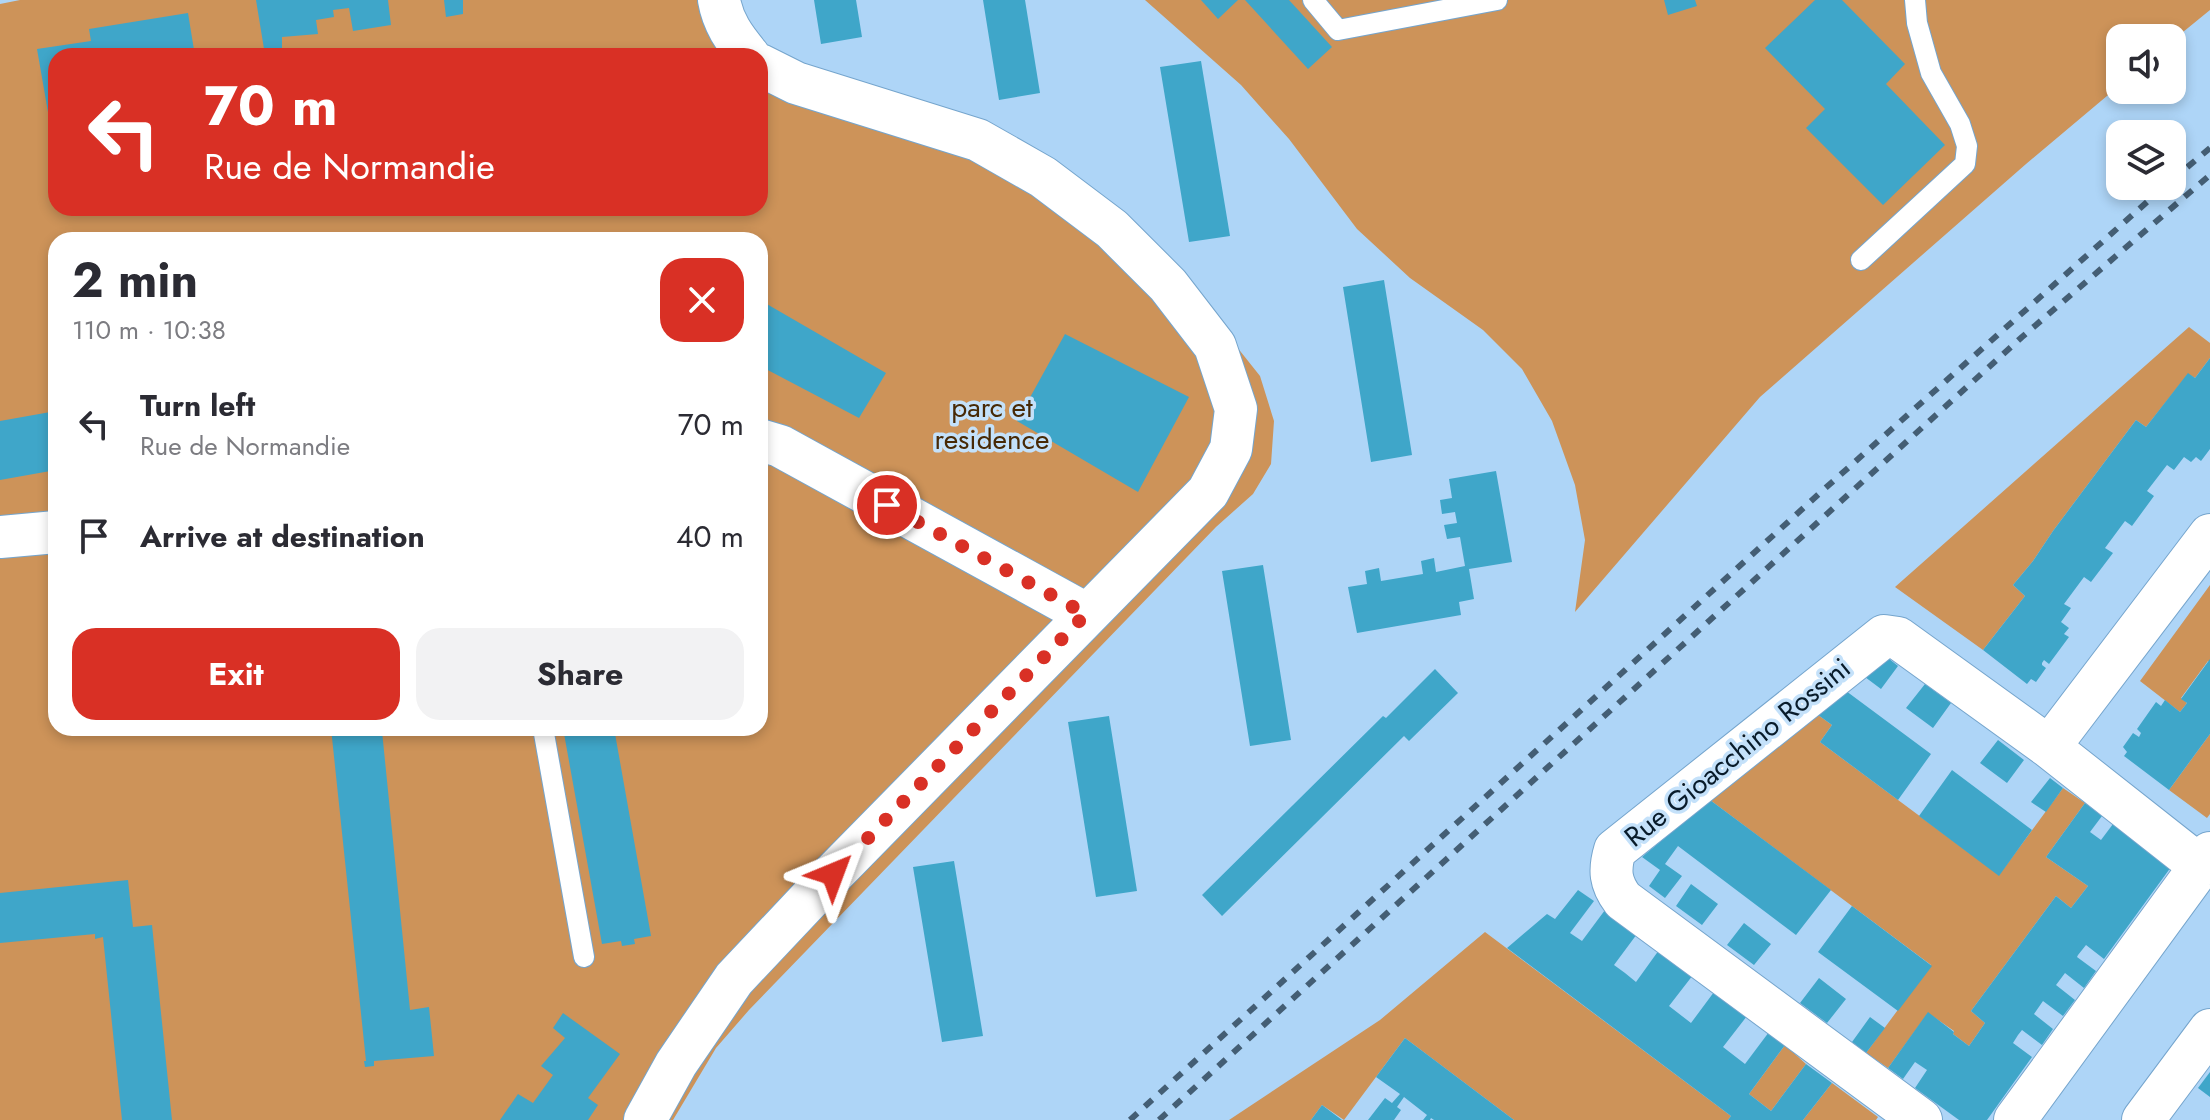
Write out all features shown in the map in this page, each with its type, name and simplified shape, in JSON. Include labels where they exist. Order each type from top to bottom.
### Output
[{"type":"street","points":[[719,0],[732,36],[742,48]]},
{"type":"street","points":[[645,1120],[676,1064],[734,979],[843,862],[1208,492],[1231,449],[1236,409],[1215,346],[1168,285],[1112,229],[1043,177],[978,140],[796,83],[768,69]]},
{"type":"street","points":[[768,442],[780,446],[1086,614]]},
{"type":"street","points":[[0,537],[48,533]]},
{"type":"street","points":[[2049,747],[2210,535]]},
{"type":"street","name":"Rue Gioacchino Rossini","points":[[1921,1120],[1623,900],[1610,876],[1615,850],[1884,636],[1898,638],[2205,860]]},
{"type":"street","points":[[2015,1120],[2205,860]]},
{"type":"street","points":[[2143,1120],[2210,1030]]},
{"type":"lane","points":[[1313,0],[1338,30],[1497,0]]},
{"type":"lane","points":[[1861,260],[1965,164],[1967,146],[1960,124],[1931,73],[1917,23],[1915,0]]},
{"type":"lane","points":[[544,736],[584,957]]},
{"type":"green space","name":"parc et residence","points":[[20,0],[741,0],[746,29],[762,48],[48,48],[48,216],[768,216],[768,51],[867,91],[1186,283],[1260,376],[1274,421],[1271,464],[1253,494],[1216,527],[749,1010],[716,1048],[673,1120],[0,1120],[0,4]]},
{"type":"green space","points":[[1145,0],[2210,0],[2210,10],[2186,30],[2186,24],[2106,24],[2106,97],[1760,397],[1575,612],[1585,540],[1575,485],[1552,421],[1522,369],[1483,330],[1410,278],[1357,229],[1289,139],[1241,85]]},
{"type":"green space","points":[[2189,327],[2210,343],[2210,358],[2195,378],[2188,374],[2146,427],[2136,420],[2013,585],[2025,596],[1983,650],[1895,587]]},
{"type":"green space","points":[[2210,585],[2210,662],[2181,698],[2187,703],[2180,712],[2140,681]]},
{"type":"green space","points":[[1814,712],[1832,725],[1820,742],[1999,875],[2063,788],[2085,803],[2046,857],[2088,886],[2071,908],[2056,896],[1971,1011],[1985,1023],[1969,1046],[1928,1013],[1888,1068],[1866,1053],[1931,965],[1710,800]]},
{"type":"green space","points":[[2210,734],[2210,814],[2207,818],[2169,790]]},
{"type":"green space","points":[[1485,932],[1731,1116],[1728,1120],[1514,1120],[1405,1038],[1344,1120],[1322,1105],[1311,1120],[1229,1120],[1380,1020]]},
{"type":"green space","points":[[1785,1045],[1806,1064],[1771,1111],[1749,1094]]},
{"type":"green space","points":[[1832,1083],[1878,1117],[1876,1120],[1803,1120]]},
{"type":"building","points":[[256,0],[388,0],[391,25],[353,31],[349,8],[333,10],[334,17],[316,20],[318,34],[282,37],[282,48],[264,48]]},
{"type":"building","points":[[444,0],[463,0],[463,14],[446,17]]},
{"type":"building","points":[[814,0],[856,0],[862,37],[821,44]]},
{"type":"building","points":[[983,0],[1025,0],[1040,93],[999,100]]},
{"type":"building","points":[[1201,0],[1238,0],[1218,19]]},
{"type":"building","points":[[1245,0],[1289,0],[1332,47],[1308,69]]},
{"type":"building","points":[[1664,0],[1695,0],[1697,6],[1668,15]]},
{"type":"building","points":[[1815,0],[1842,0],[1905,64],[1886,84],[1945,145],[1883,205],[1806,128],[1825,109],[1765,48]]},
{"type":"building","points":[[188,13],[194,48],[48,48],[48,112],[37,49],[91,41],[89,29]]},
{"type":"building","points":[[1201,61],[1230,236],[1189,242],[1160,67]]},
{"type":"building","points":[[1384,280],[1412,455],[1371,462],[1343,287]]},
{"type":"building","points":[[768,305],[886,373],[859,418],[768,370]]},
{"type":"building","points":[[1065,334],[1189,397],[1138,492],[1017,421]]},
{"type":"building","points":[[2210,358],[2210,449],[2201,461],[2196,457],[2191,462],[2184,457],[2174,470],[2167,465],[2147,491],[2154,496],[2132,526],[2125,521],[2105,548],[2113,553],[2091,582],[2084,577],[2064,604],[2071,608],[2061,622],[2069,628],[2064,634],[2069,637],[2049,664],[2044,660],[2042,665],[2046,668],[2036,682],[2031,679],[2027,684],[1983,650],[2025,596],[2013,585],[2136,420],[2146,427],[2188,373],[2195,378]]},
{"type":"building","points":[[48,412],[48,471],[0,480],[0,421]]},
{"type":"building","points":[[1496,471],[1512,562],[1469,569],[1474,599],[1459,602],[1461,615],[1357,633],[1348,587],[1367,584],[1365,571],[1379,568],[1381,581],[1423,574],[1421,561],[1434,558],[1436,572],[1465,566],[1460,537],[1447,539],[1444,525],[1457,523],[1455,512],[1442,514],[1440,500],[1452,498],[1449,479]]},
{"type":"building","points":[[1263,565],[1291,740],[1250,746],[1222,571]]},
{"type":"building","points":[[1883,654],[1898,666],[1881,689],[1865,677]]},
{"type":"building","points":[[2210,659],[2210,734],[2169,790],[2124,756],[2127,752],[2123,747],[2133,733],[2139,737],[2141,733],[2137,729],[2156,702],[2161,706],[2165,700],[2180,712],[2187,703],[2181,699]]},
{"type":"building","points":[[1435,669],[1458,693],[1409,741],[1404,736],[1222,916],[1202,895],[1383,716],[1386,718]]},
{"type":"building","points":[[1925,684],[1951,703],[1933,728],[1906,708]]},
{"type":"building","points":[[1842,688],[1931,754],[1898,800],[1820,742],[1832,725],[1814,712]]},
{"type":"building","points":[[1109,716],[1137,891],[1096,897],[1068,722]]},
{"type":"building","points":[[332,736],[383,736],[410,1010],[429,1007],[434,1056],[374,1061],[374,1066],[365,1067]]},
{"type":"building","points":[[564,736],[615,736],[651,936],[634,939],[635,944],[622,946],[621,941],[602,944]]},
{"type":"building","points":[[1998,740],[2024,760],[2007,783],[1980,763]]},
{"type":"building","points":[[1952,770],[2032,830],[1999,876],[1919,816]]},
{"type":"building","points":[[2050,778],[2063,788],[2046,812],[2031,802]]},
{"type":"building","points":[[1710,800],[1831,890],[1796,935],[1678,846],[1665,864],[1682,876],[1665,898],[1649,886],[1660,870],[1642,857]]},
{"type":"building","points":[[2085,803],[2102,816],[2090,832],[2101,840],[2113,824],[2171,867],[2104,959],[2086,945],[2078,955],[2096,971],[2084,988],[2065,973],[2056,985],[2075,1000],[2063,1016],[2043,1001],[2034,1014],[2053,1029],[2042,1045],[2022,1030],[2018,1035],[2013,1043],[2032,1057],[1987,1120],[1959,1120],[1915,1088],[1927,1070],[1915,1062],[1903,1079],[1888,1068],[1928,1012],[1969,1046],[1985,1023],[1971,1011],[2056,896],[2071,908],[2088,886],[2046,857]]},
{"type":"building","points":[[954,861],[983,1036],[942,1042],[913,867]]},
{"type":"building","points":[[128,880],[133,927],[152,925],[172,1120],[122,1120],[103,937],[95,939],[95,934],[0,943],[0,893]]},
{"type":"building","points":[[1691,884],[1718,904],[1702,925],[1676,906]]},
{"type":"building","points":[[1578,890],[1594,901],[1570,933],[1582,941],[1605,910],[1637,934],[1614,965],[1636,982],[1659,950],[1693,975],[1669,1006],[1691,1023],[1714,992],[1747,1016],[1723,1047],[1745,1064],[1769,1032],[1785,1045],[1749,1094],[1771,1111],[1806,1064],[1832,1083],[1803,1120],[1728,1120],[1731,1116],[1507,948],[1547,914],[1555,919]]},
{"type":"building","points":[[1852,906],[1932,966],[1898,1011],[1818,952]]},
{"type":"building","points":[[1744,923],[1771,944],[1754,965],[1727,945]]},
{"type":"building","points":[[1819,978],[1846,999],[1827,1023],[1800,1003]]},
{"type":"building","points":[[563,1013],[620,1054],[588,1098],[598,1105],[588,1120],[500,1120],[518,1094],[533,1103],[553,1075],[541,1066],[565,1038],[553,1028]]},
{"type":"building","points":[[1870,1017],[1885,1028],[1866,1053],[1852,1042]]},
{"type":"building","points":[[1405,1038],[1514,1120],[1423,1120],[1427,1115],[1404,1097],[1397,1107],[1401,1110],[1394,1120],[1368,1120],[1385,1098],[1392,1103],[1400,1094],[1376,1077]]},
{"type":"building","points":[[2210,1072],[2210,1097],[2198,1088]]},
{"type":"building","points":[[1322,1105],[1342,1120],[1311,1120]]},
{"type":"railway","points":[[2186,168],[2210,148]]},
{"type":"railway","points":[[1159,1120],[2022,337],[2210,175]]},
{"type":"railway","points":[[1130,1120],[1821,492],[2149,200]]},
{"type":"route","points":[[833,874],[1086,614],[887,505]]}]
